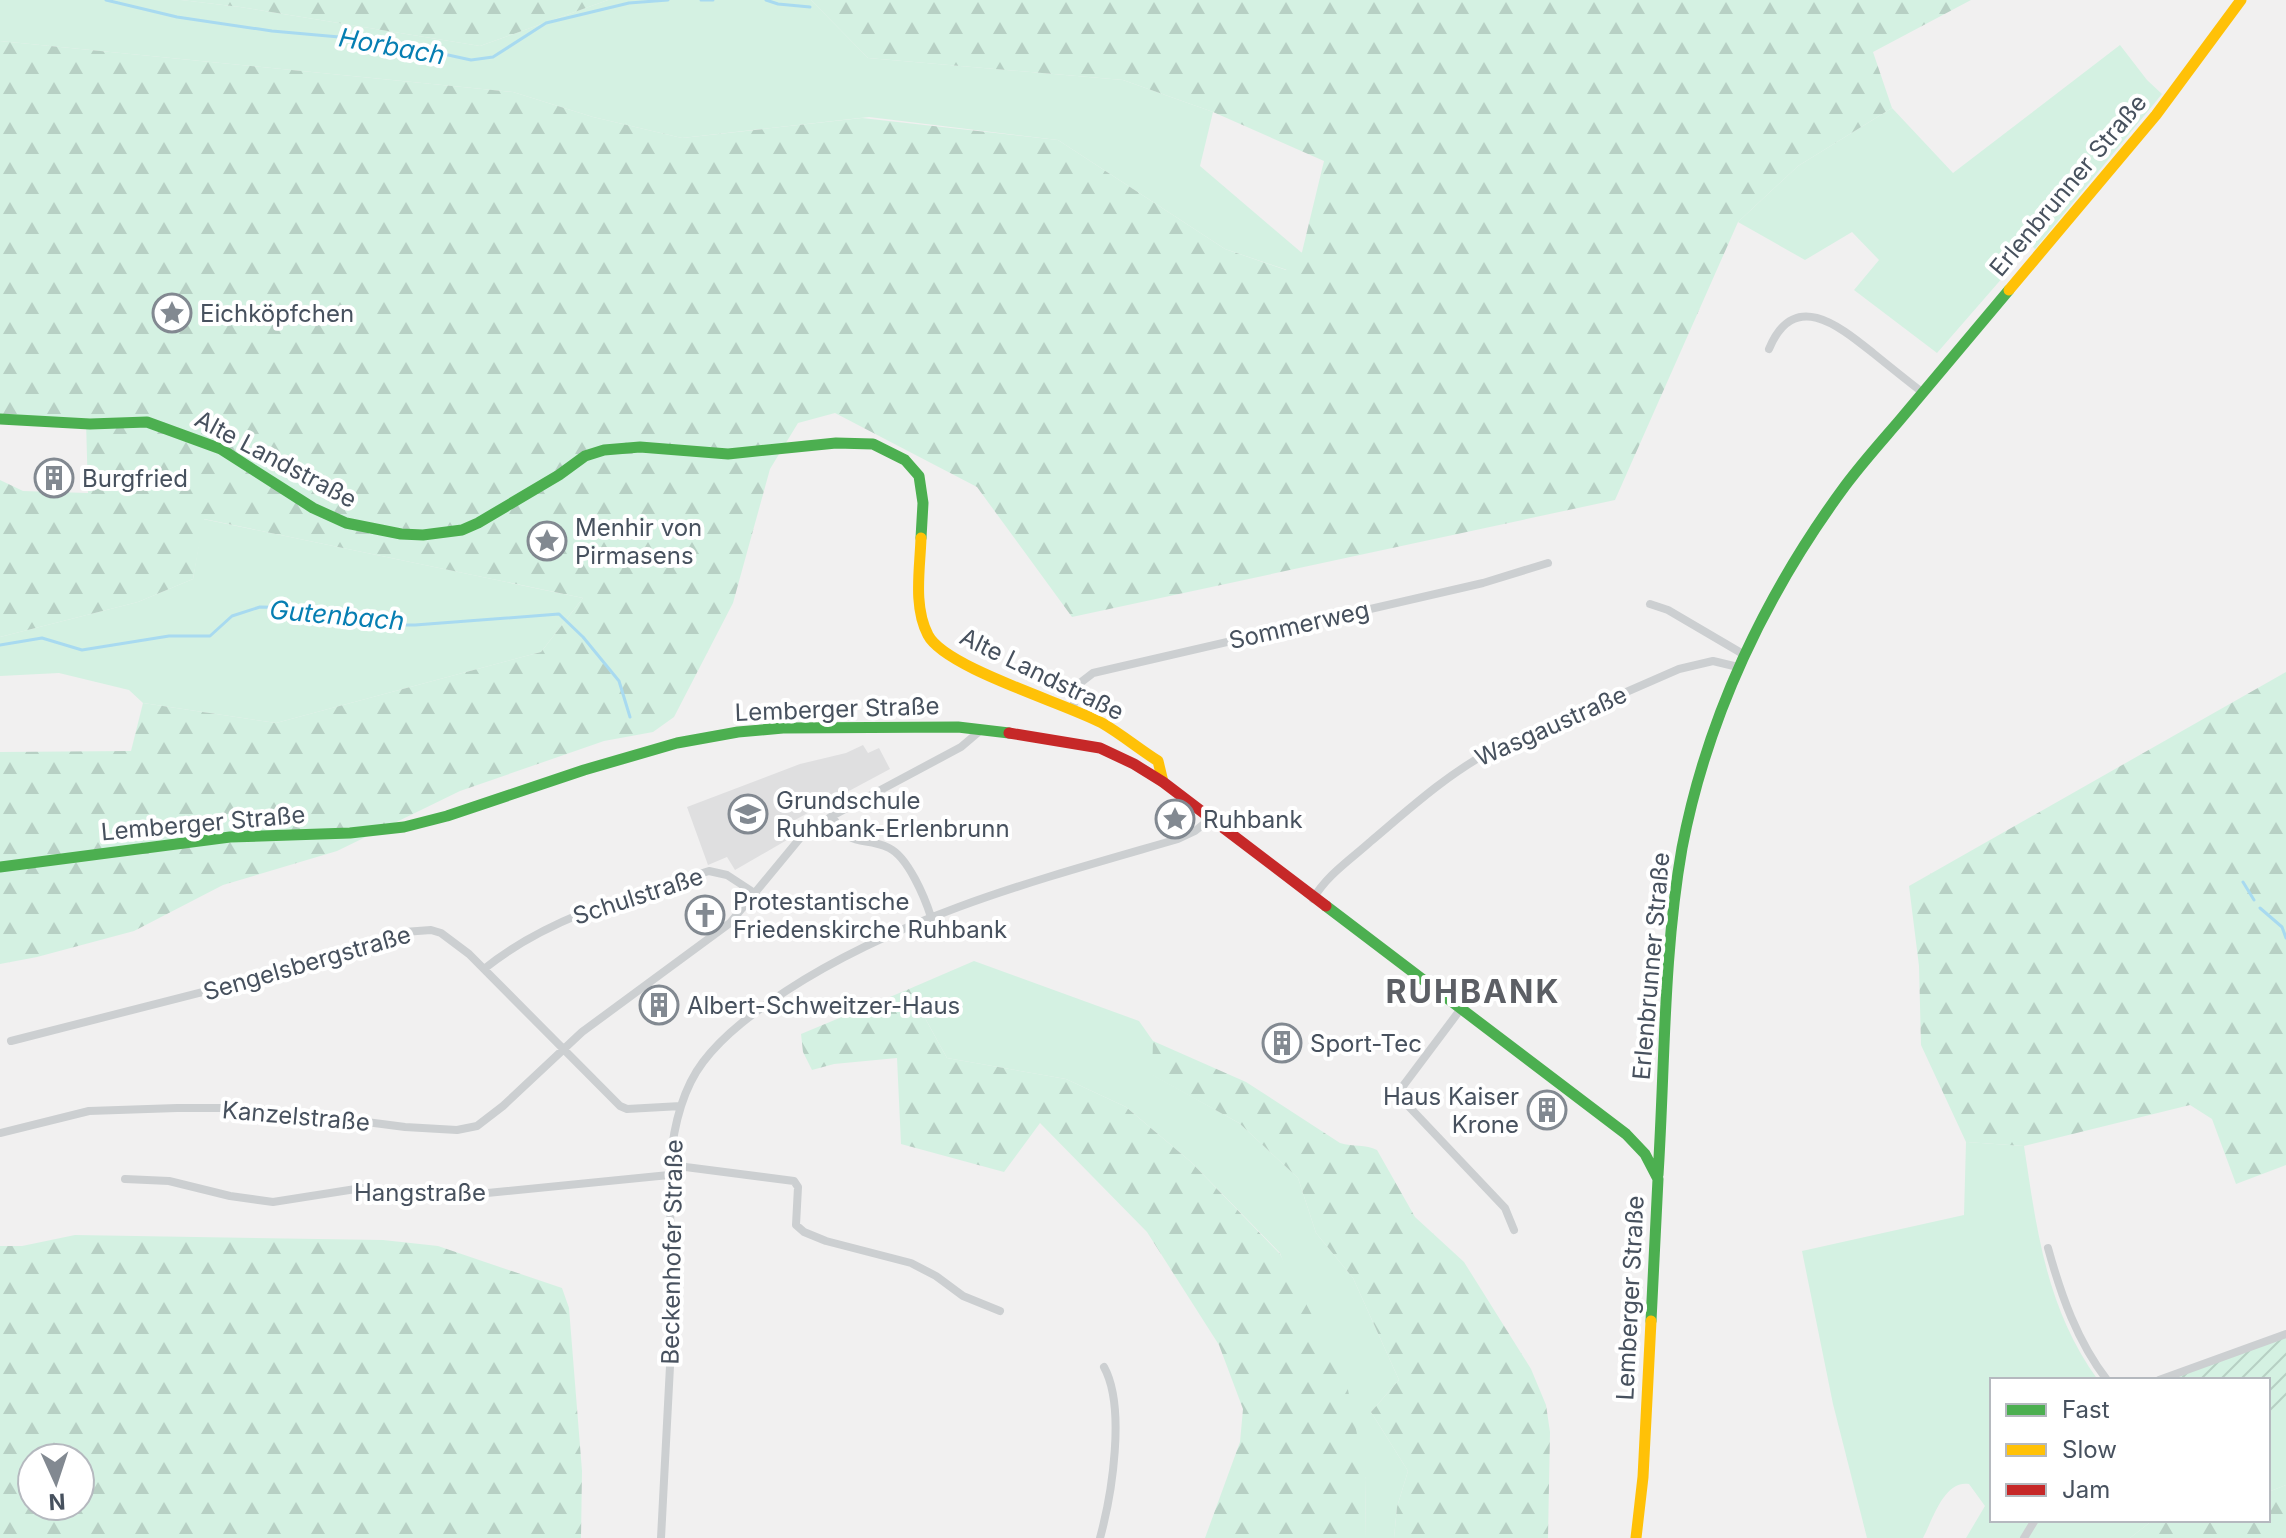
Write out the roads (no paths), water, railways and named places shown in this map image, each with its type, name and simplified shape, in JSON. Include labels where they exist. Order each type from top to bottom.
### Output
[{"type":"street","name":"Erlenbrunner Straße","points":[[1658,1179],[1670,947],[1681,860],[1706,752],[1743,654],[1783,576],[1816,525],[1922,392],[2156,115],[2241,0]]},
{"type":"street","points":[[1769,349],[1774,336],[1786,322],[1806,316],[1824,318],[1922,392]]},
{"type":"street","name":"Alte Landstraße","points":[[0,419],[90,424],[147,422],[221,449],[313,508],[346,523],[388,532],[423,535],[462,530],[478,523],[585,456],[604,450],[640,447],[728,454],[836,443],[873,444],[905,460],[919,476],[923,503],[919,591],[922,619],[929,638],[958,660],[1101,723],[1152,755],[1162,768],[1163,782]]},
{"type":"street","name":"Sommerweg","points":[[1072,710],[1080,683],[1093,673],[1470,586],[1548,563]]},
{"type":"street","points":[[1650,604],[1668,610],[1743,654]]},
{"type":"street","name":"Wasgaustraße","points":[[1313,899],[1328,879],[1374,839],[1460,769],[1479,758],[1679,669],[1713,661],[1738,667]]},
{"type":"street","name":"Lemberger Straße","points":[[0,867],[230,837],[350,833],[404,827],[447,816],[617,760],[677,743],[738,732],[834,726],[981,730],[1079,742],[1118,756],[1163,782],[1643,1150],[1658,1179],[1643,1477],[1636,1538]]},
{"type":"street","points":[[756,894],[794,843],[832,816],[961,747],[981,730]]},
{"type":"street","points":[[832,816],[849,836],[868,844],[885,846],[896,853],[911,874],[931,917]]},
{"type":"street","name":"Beckenhofer Straße","points":[[661,1538],[671,1347],[672,1140],[681,1106],[702,1063],[752,1014],[831,963],[902,928],[1178,839],[1210,819]]},
{"type":"street","name":"Schulstraße","points":[[484,969],[572,916],[709,871],[727,875],[756,894]]},
{"type":"street","name":"Kanzelstraße","points":[[0,1133],[89,1111],[200,1107],[297,1113],[405,1127],[468,1129],[487,1121],[564,1048],[730,923],[756,894]]},
{"type":"street","name":"Sengelsbergstraße","points":[[11,1041],[269,975],[413,930],[431,930],[441,933],[484,969],[623,1108],[681,1106]]},
{"type":"street","points":[[1460,1010],[1397,1094],[1505,1208],[1514,1230]]},
{"type":"street","points":[[1643,1150],[1661,1129]]},
{"type":"street","name":"Hangstraße","points":[[125,1179],[169,1181],[230,1196],[273,1202],[362,1188],[467,1195],[670,1170],[794,1181],[798,1187],[796,1225],[804,1232],[826,1241],[911,1263],[936,1276],[963,1296],[1000,1311]]},
{"type":"street","points":[[2048,1248],[2084,1346],[2106,1378]]},
{"type":"street","points":[[2165,1378],[2286,1334]]},
{"type":"street","points":[[1100,1538],[1116,1421],[1114,1393],[1104,1367]]},
{"type":"waterway","name":"Horbach","points":[[106,0],[177,17],[272,31],[384,41],[471,60],[493,57],[546,23],[629,3],[668,0]]},
{"type":"waterway","name":"Horbach","points":[[701,0],[713,0]]},
{"type":"waterway","name":"Horbach","points":[[766,0],[810,7]]},
{"type":"waterway","name":"Gutenbach","points":[[0,645],[42,638],[82,650],[169,636],[210,636],[232,616],[260,607],[318,608],[385,625],[559,614],[583,637],[619,681],[630,717]]},
{"type":"waterway","points":[[2243,882],[2254,900]]},
{"type":"waterway","points":[[2260,908],[2282,927],[2286,938]]},
{"type":"place","name":"Eichköpfchen","points":[[172,313]]},
{"type":"place","name":"Burgfried","points":[[54,478]]},
{"type":"place","name":"Menhir von Pirmasens","points":[[547,541]]},
{"type":"place","name":"Grundschule Ruhbank-Erlenbrunn","points":[[748,814]]},
{"type":"place","name":"Ruhbank","points":[[1175,819]]},
{"type":"place","name":"Protestantische Friedenskirche Ruhbank","points":[[705,915]]},
{"type":"place","name":"Albert-Schweitzer-Haus","points":[[659,1005]]},
{"type":"place","name":"Sport-Tec","points":[[1282,1043]]},
{"type":"place","name":"Haus Kaiser Krone","points":[[1547,1110]]},
{"type":"district","name":"RUHBANK","points":[[1473,991]]}]
